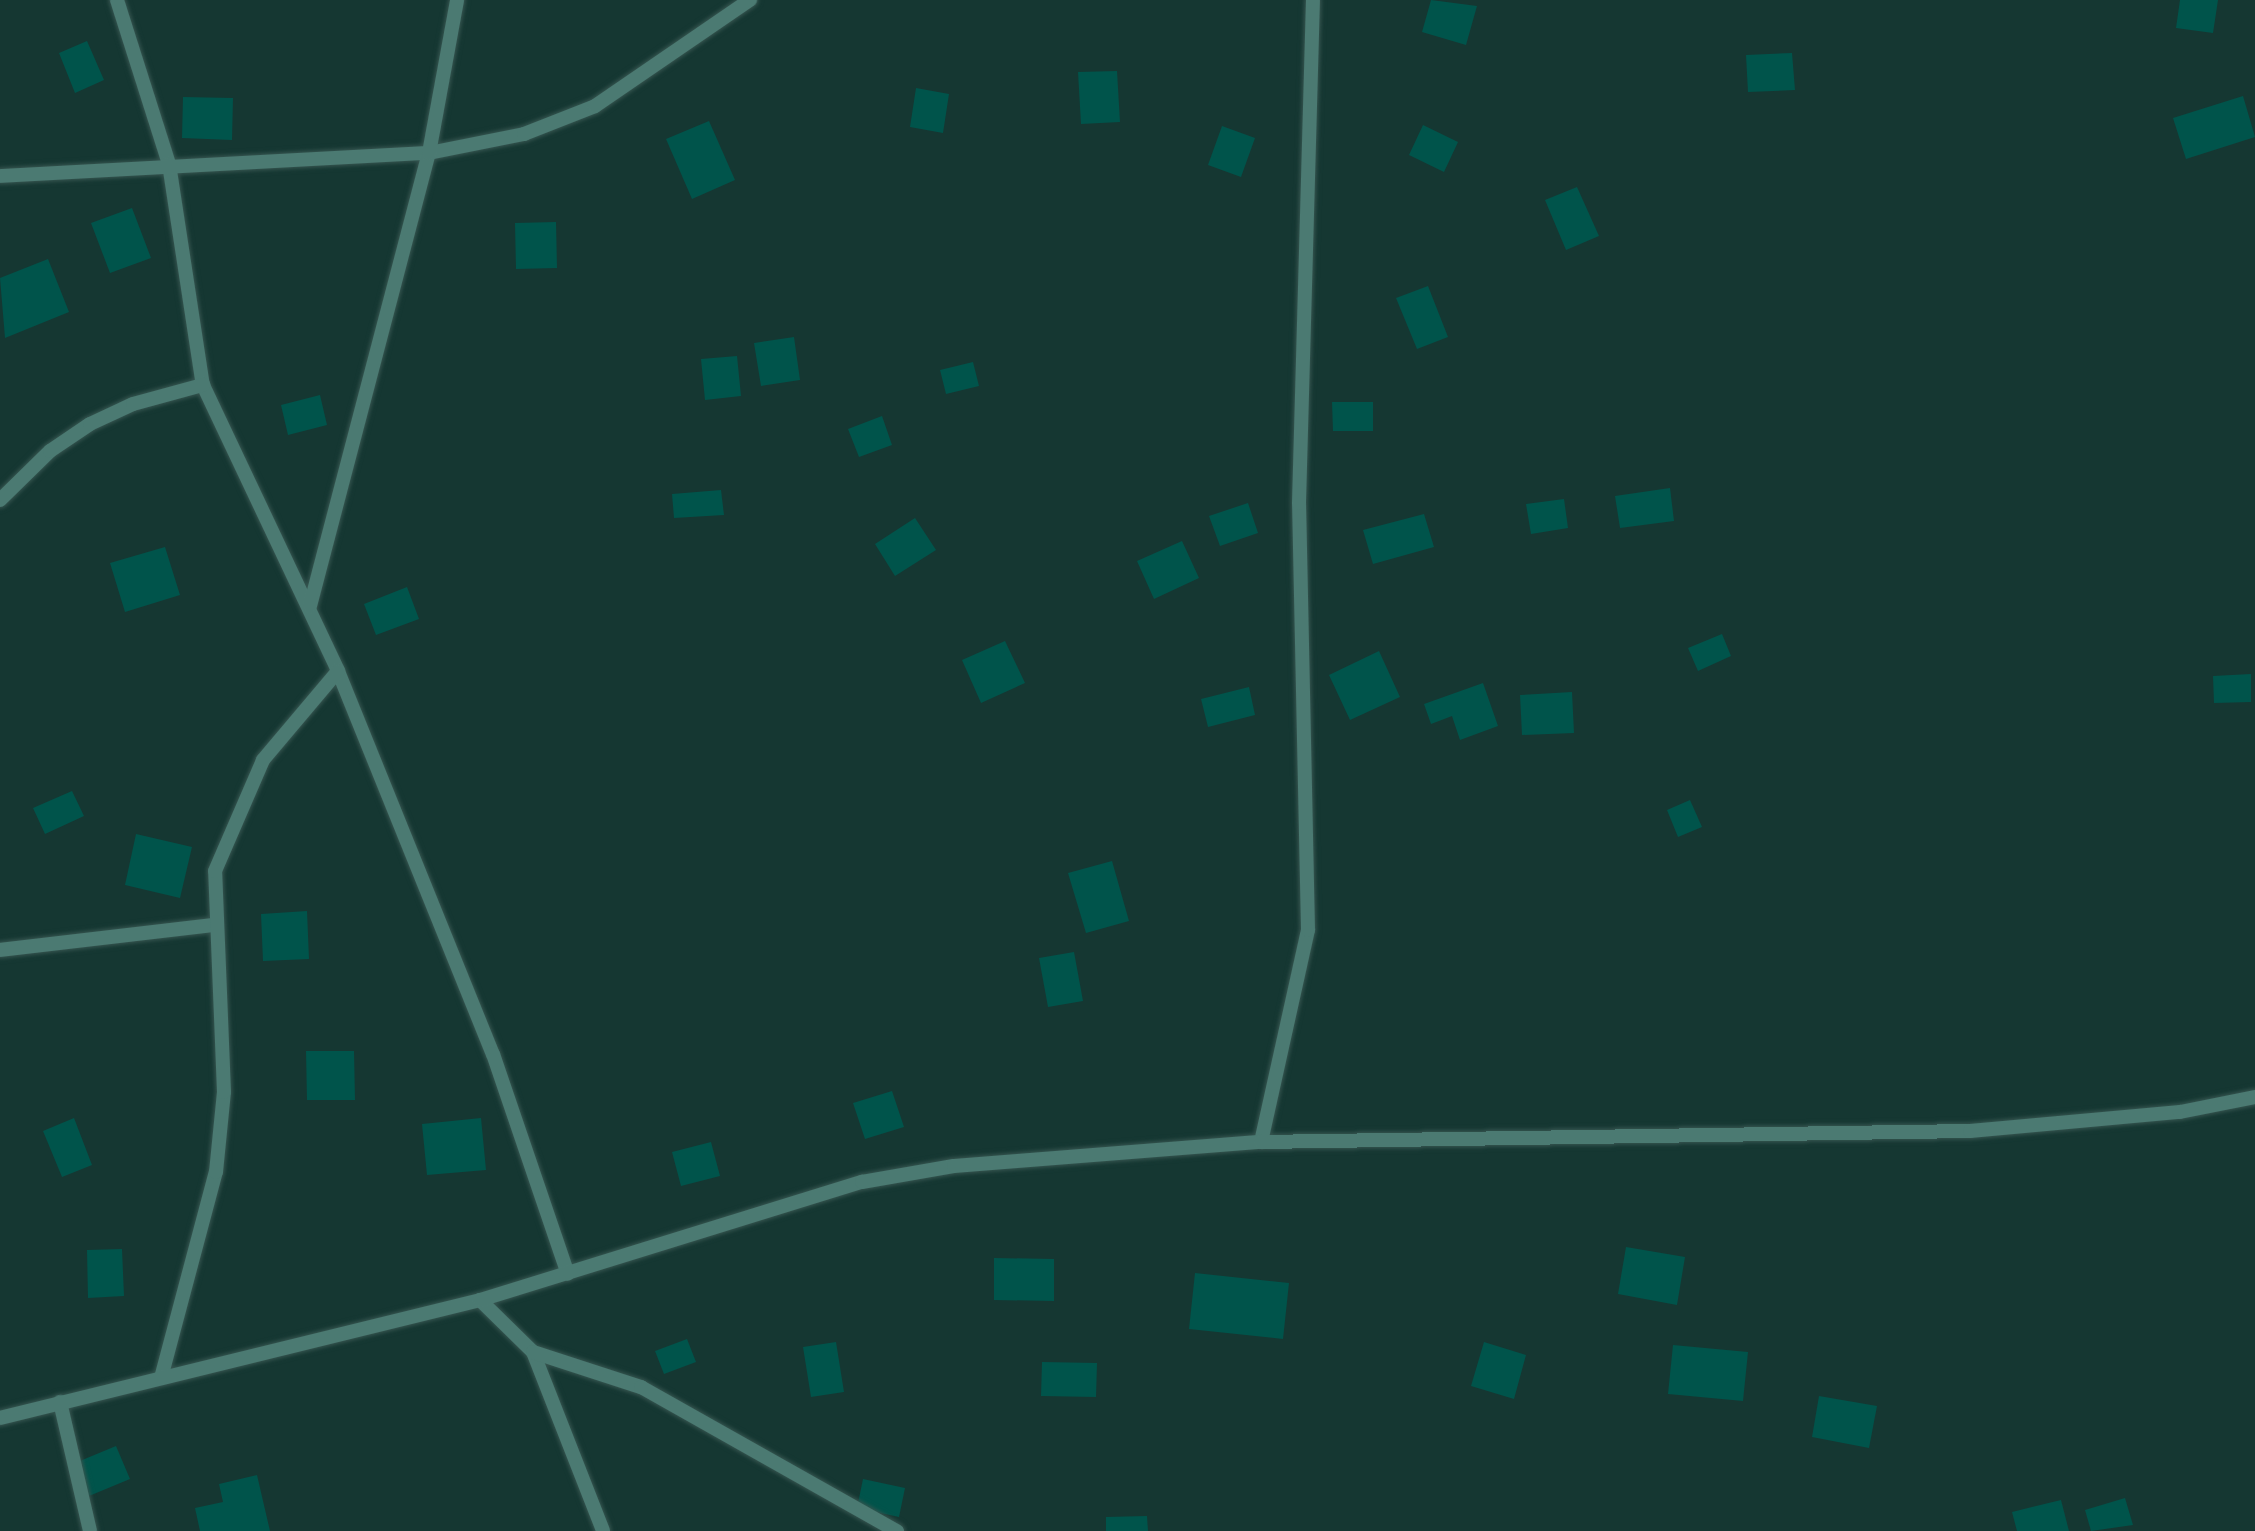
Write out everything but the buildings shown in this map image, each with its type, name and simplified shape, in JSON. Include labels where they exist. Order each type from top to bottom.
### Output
[{"type":"street","points":[[117,0],[169,164],[203,385],[310,606],[338,671],[493,1054],[568,1274]]},
{"type":"street","points":[[310,606],[429,153],[457,0]]},
{"type":"street","points":[[0,176],[169,164],[429,153],[524,134],[595,106],[750,0]]},
{"type":"street","points":[[1261,1142],[1308,930],[1299,503],[1313,0]]},
{"type":"street","points":[[0,500],[50,451],[90,424],[133,404],[203,385]]},
{"type":"street","points":[[161,1378],[216,1172],[224,1092],[213,925],[215,871],[236,811],[263,760],[338,671]]},
{"type":"street","points":[[0,950],[213,925]]},
{"type":"street","points":[[0,1418],[480,1300],[862,1182],[954,1166],[1261,1142],[1970,1131],[2180,1112],[2255,1097]]},
{"type":"street","points":[[480,1300],[533,1352],[603,1531]]},
{"type":"street","points":[[533,1352],[641,1387],[897,1531]]},
{"type":"street","points":[[60,1402],[90,1531]]}]
